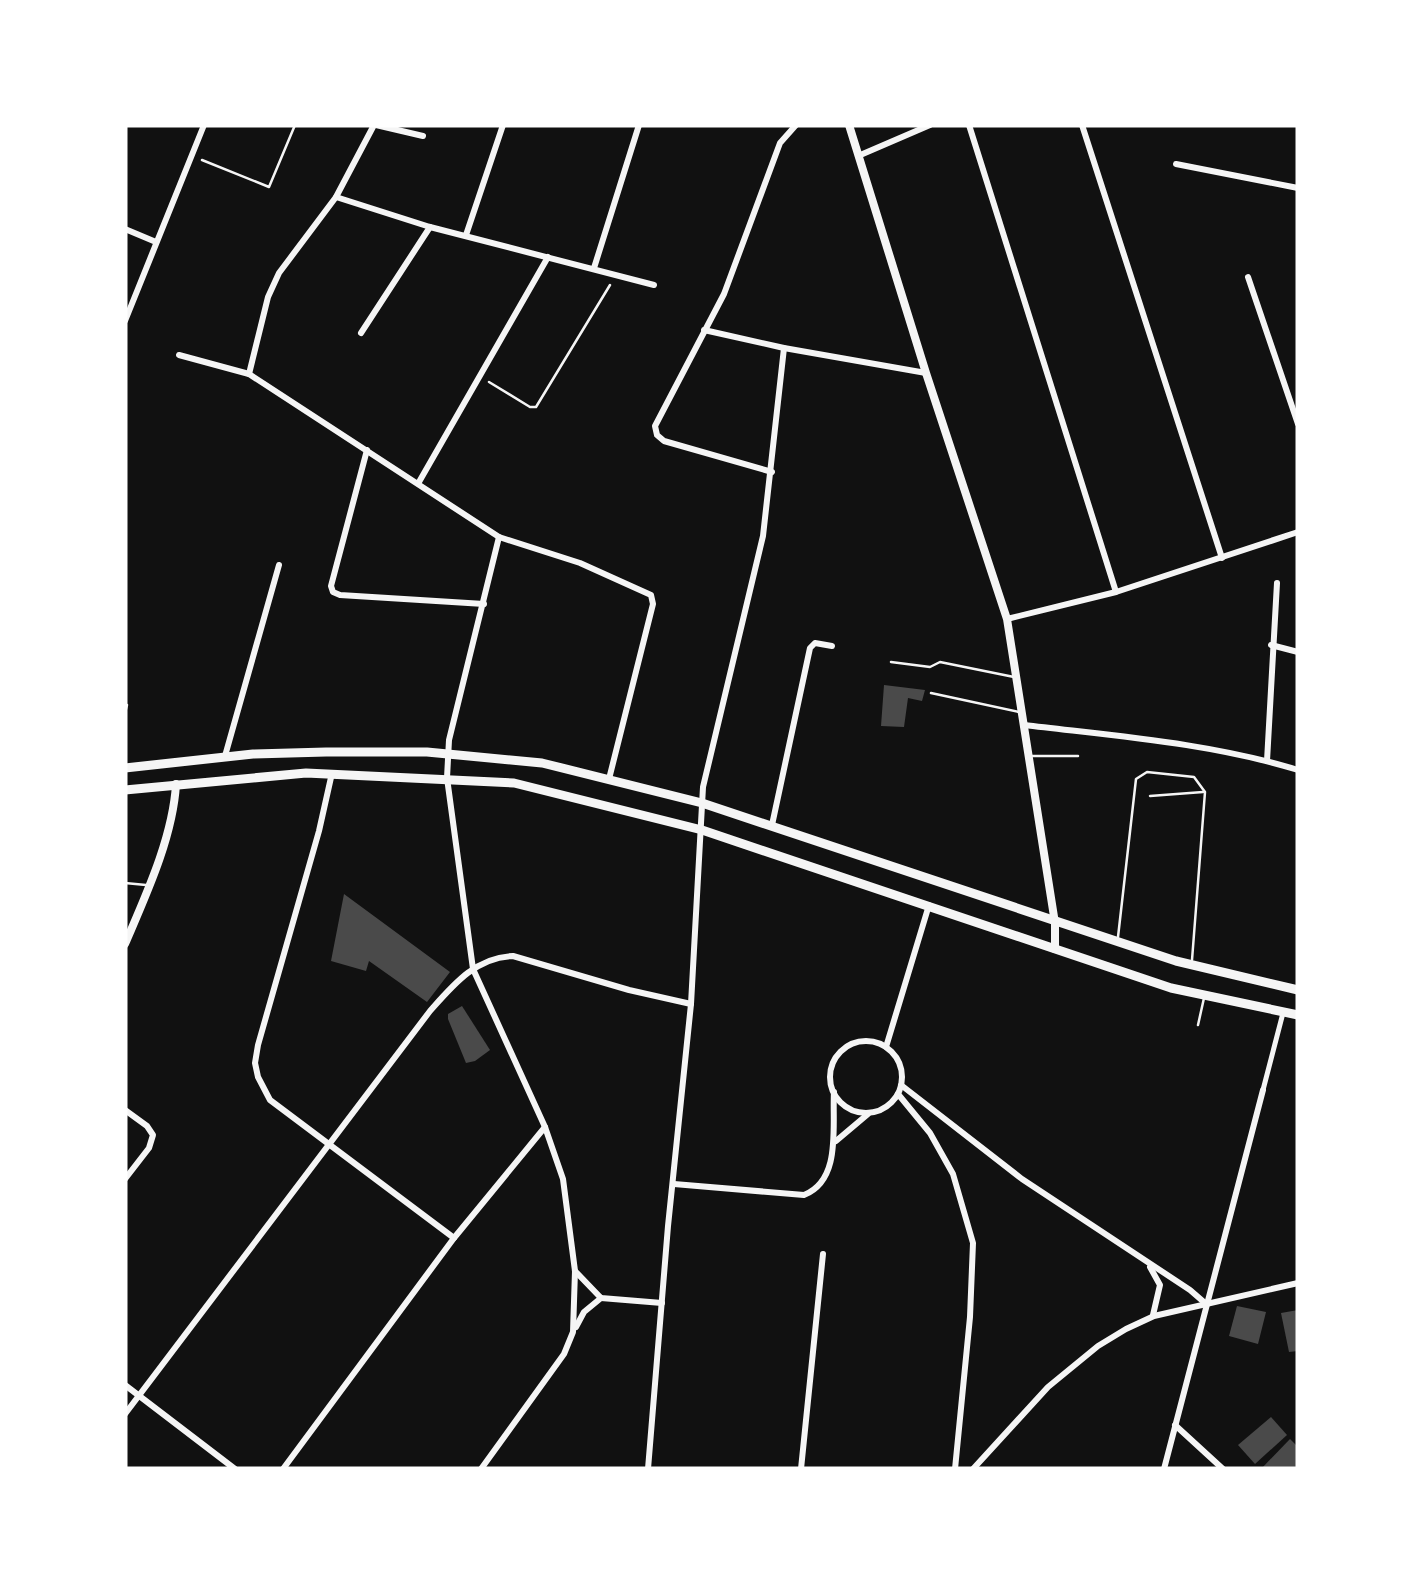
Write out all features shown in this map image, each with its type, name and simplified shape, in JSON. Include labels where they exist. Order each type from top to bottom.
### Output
[{"type":"main road","points":[[125,768],[225,756],[326,752],[446,753],[542,763],[702,803],[1117,943],[1192,966],[1298,990]]},
{"type":"main road","points":[[125,790],[332,773],[514,783],[702,830],[1204,997],[1298,1015]]},
{"type":"street","points":[[125,321],[204,125]]},
{"type":"street","points":[[249,374],[268,296],[278,273],[336,197],[375,125],[423,136]]},
{"type":"street","points":[[466,235],[502,125]]},
{"type":"street","points":[[594,268],[639,125]]},
{"type":"street","points":[[772,472],[664,440],[657,435],[655,426],[738,260],[780,142],[796,125]]},
{"type":"street","points":[[850,125],[1007,619],[1055,923],[1055,949]]},
{"type":"street","points":[[858,156],[930,125]]},
{"type":"street","points":[[969,125],[1116,592]]},
{"type":"street","points":[[1082,125],[1222,558]]},
{"type":"street","points":[[1176,164],[1298,188]]},
{"type":"street","points":[[336,197],[430,227],[654,286]]},
{"type":"street","points":[[361,333],[430,227]]},
{"type":"street","points":[[125,229],[157,242]]},
{"type":"street","points":[[419,482],[548,256]]},
{"type":"street","points":[[1248,277],[1298,424]]},
{"type":"street","points":[[704,330],[926,372]]},
{"type":"street","points":[[648,1469],[691,1004],[702,803],[759,554],[772,472],[784,348]]},
{"type":"street","points":[[179,355],[249,374],[499,536],[580,563],[651,594],[653,604],[609,779]]},
{"type":"street","points":[[367,450],[331,586],[333,592],[484,604]]},
{"type":"street","points":[[1007,619],[1116,592],[1298,532]]},
{"type":"street","points":[[499,536],[446,753],[447,778],[472,968],[546,1127],[566,1190],[575,1271],[573,1332]]},
{"type":"street","points":[[225,756],[278,565]]},
{"type":"street","points":[[1267,761],[1277,583]]},
{"type":"street","points":[[772,826],[810,648],[815,643],[832,646]]},
{"type":"street","points":[[1271,644],[1298,652]]},
{"type":"street","points":[[1022,724],[1267,761],[1298,770]]},
{"type":"street","points":[[332,773],[255,1063],[260,1084],[270,1100],[454,1238]]},
{"type":"street","points":[[125,944],[168,828],[176,784]]},
{"type":"street","points":[[886,1046],[929,906]]},
{"type":"street","points":[[125,1414],[430,1011],[472,968],[498,956],[513,956],[691,1004]]},
{"type":"street","points":[[1164,1469],[1283,1013]]},
{"type":"street","points":[[674,1184],[804,1196],[817,1190],[825,1179],[834,1142],[832,1065],[847,1046],[870,1041],[886,1046],[900,1065],[901,1085],[886,1107],[869,1112],[852,1110],[834,1092]]},
{"type":"street","points":[[901,1085],[1022,1178],[1206,1304]]},
{"type":"street","points":[[898,1094],[930,1133],[953,1174],[972,1243],[970,1318],[955,1469]]},
{"type":"street","points":[[125,1110],[148,1126],[153,1135],[149,1148],[125,1179]]},
{"type":"street","points":[[834,1142],[869,1112]]},
{"type":"street","points":[[282,1469],[454,1238],[528,1144],[546,1127]]},
{"type":"street","points":[[801,1469],[823,1254]]},
{"type":"street","points":[[1146,1263],[1160,1285],[1153,1316]]},
{"type":"street","points":[[575,1271],[601,1298],[662,1303]]},
{"type":"street","points":[[973,1469],[1030,1406],[1098,1346],[1153,1316],[1298,1283]]},
{"type":"street","points":[[481,1469],[542,1388],[584,1312],[601,1298]]},
{"type":"street","points":[[125,1385],[234,1469]]},
{"type":"street","points":[[1175,1425],[1223,1469]]},
{"type":"lane","points":[[891,662],[930,667],[940,662],[1015,677]]},
{"type":"lane","points":[[931,693],[1020,712]]},
{"type":"lane","points":[[125,713],[127,704]]},
{"type":"lane","points":[[1028,756],[1078,756]]},
{"type":"lane","points":[[1117,943],[1136,779],[1146,772],[1186,775],[1199,781],[1205,792],[1192,966]]},
{"type":"lane","points":[[1150,796],[1205,792]]},
{"type":"lane","points":[[125,883],[148,885]]},
{"type":"lane","points":[[1198,1024],[1204,997]]},
{"type":"path","points":[[192,156],[269,186],[295,125]]},
{"type":"path","points":[[480,376],[536,407],[616,275]]},
{"type":"building","points":[[884,685],[925,690],[922,701],[908,698],[904,727],[881,726]]},
{"type":"building","points":[[344,894],[450,972],[427,1002],[369,961],[366,971],[331,961]]},
{"type":"building","points":[[462,1006],[490,1050],[466,1063],[448,1019],[448,1014]]},
{"type":"building","points":[[1237,1306],[1266,1312],[1258,1344],[1229,1336]]},
{"type":"building","points":[[1298,1310],[1298,1351],[1289,1352],[1281,1313]]},
{"type":"building","points":[[1271,1417],[1287,1435],[1255,1464],[1238,1445]]},
{"type":"building","points":[[1290,1439],[1298,1447],[1298,1469],[1261,1469]]}]
